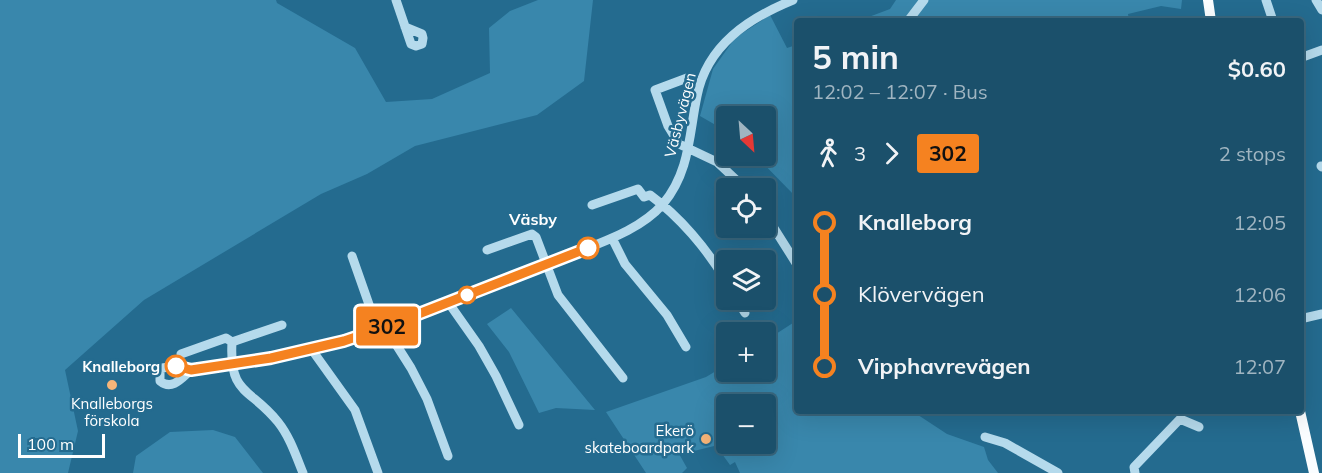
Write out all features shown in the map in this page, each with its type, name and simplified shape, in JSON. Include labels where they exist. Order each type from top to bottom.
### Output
[{"type":"main road","points":[[1208,0],[1211,18]]},
{"type":"main road","points":[[1301,414],[1314,473]]},
{"type":"street","points":[[396,0],[405,27]]},
{"type":"street","name":"Väsbyvägen","points":[[191,370],[312,350],[383,328],[612,238],[639,224],[663,204],[679,177],[690,149],[697,94],[706,70],[719,48],[746,23],[777,3],[794,0]]},
{"type":"street","points":[[910,18],[924,0]]},
{"type":"street","points":[[1316,0],[1322,10]]},
{"type":"street","points":[[1269,1],[1272,18]]},
{"type":"street","points":[[1304,57],[1322,50]]},
{"type":"street","points":[[687,78],[655,90],[668,126],[679,144],[717,162],[734,178]]},
{"type":"street","points":[[592,205],[638,189],[644,197],[650,195],[663,204],[696,240],[716,267]]},
{"type":"street","points":[[776,230],[794,259]]},
{"type":"street","points":[[487,250],[532,234],[536,237],[558,296],[623,378]]},
{"type":"street","points":[[612,238],[625,264],[667,315],[686,347]]},
{"type":"street","points":[[352,256],[372,313],[411,368],[427,399],[448,456]]},
{"type":"street","points":[[448,303],[479,346],[519,425]]},
{"type":"street","points":[[1304,318],[1322,314]]},
{"type":"street","points":[[181,354],[226,339],[232,342],[282,325]]},
{"type":"street","points":[[232,342],[231,364],[234,377],[239,386],[278,422],[291,443],[303,473]]},
{"type":"street","points":[[312,350],[355,410],[378,473]]},
{"type":"street","points":[[1135,473],[1134,467],[1180,419],[1199,427]]},
{"type":"street","points":[[985,437],[1005,443],[1058,473]]},
{"type":"shaded area","points":[[0,0],[276,0],[277,3],[355,48],[386,102],[432,99],[490,73],[489,28],[510,11],[538,0],[593,0],[584,81],[537,115],[415,146],[367,174],[321,194],[144,300],[65,370],[78,431],[68,473],[0,473]]},
{"type":"shaded area","points":[[896,0],[1182,0],[1181,9],[1161,6],[1128,14],[1129,18],[866,18],[890,9]]},
{"type":"shaded area","points":[[770,15],[787,48],[794,46],[794,195],[766,166],[776,166],[776,106],[716,106],[716,125],[700,116],[713,69],[735,38]]},
{"type":"shaded area","points":[[511,308],[595,410],[556,408],[539,413],[509,352],[487,324]]},
{"type":"shaded area","points":[[794,322],[794,414],[917,414],[947,434],[984,447],[988,460],[998,473],[740,473],[735,462],[730,465],[722,454],[776,454],[776,394],[716,394],[716,447],[694,451],[688,444],[680,449],[678,452],[687,468],[682,473],[646,473],[606,412],[706,377],[716,371],[716,382],[776,382],[776,334]]},
{"type":"shaded area","points":[[213,430],[235,437],[263,473],[133,473],[136,456],[170,432]]},
{"type":"bus line","name":"302","points":[[176,366],[191,370],[271,358],[344,341],[588,248]]},
{"type":"place","name":"Knalleborg","points":[[176,366]]},
{"type":"place","name":"Knalleborgs förskola","points":[[112,385]]},
{"type":"place","name":"Ekerö skateboardpark","points":[[706,439]]},
{"type":"district","name":"Väsby","points":[[533,219]]}]
